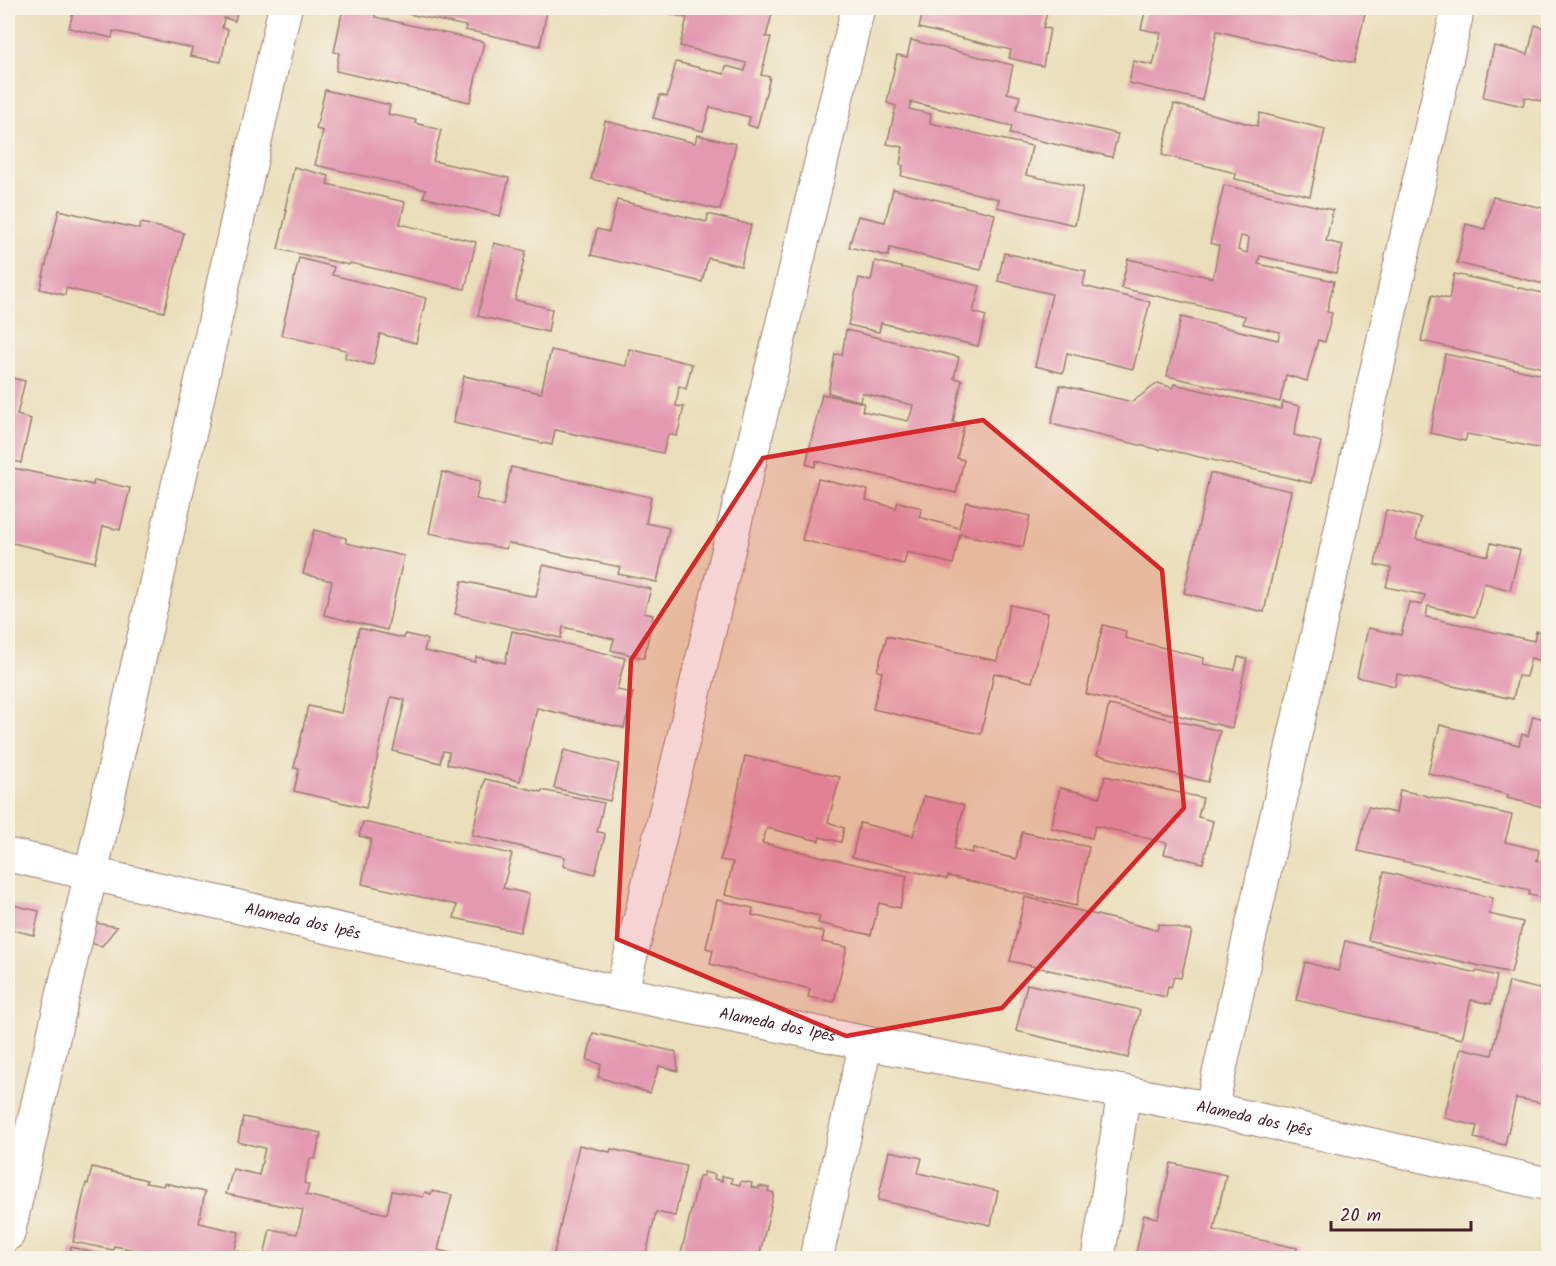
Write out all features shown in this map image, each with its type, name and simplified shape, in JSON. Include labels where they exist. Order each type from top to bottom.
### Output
[{"type":"street","points":[[8,1234],[285,8]]},
{"type":"street","points":[[621,993],[858,8]]},
{"type":"street","points":[[1211,1109],[1458,8]]},
{"type":"street","name":"Alameda dos Ipês","points":[[8,855],[621,993],[1211,1109],[1548,1184]]},
{"type":"street","points":[[816,1258],[866,1043]]},
{"type":"street","points":[[1098,1258],[1124,1092]]},
{"type":"highlighted area","points":[[983,420],[1162,570],[1184,808],[1002,1008],[846,1036],[617,939],[631,660],[763,458]]},
{"type":"building","points":[[74,8],[238,8],[235,21],[224,18],[222,28],[228,29],[221,62],[190,56],[192,48],[113,31],[112,38],[69,28]]},
{"type":"building","points":[[343,8],[368,8],[376,10],[375,17],[484,42],[470,102],[336,71],[339,53],[334,52]]},
{"type":"building","points":[[400,8],[504,8],[527,13],[528,8],[533,8],[547,11],[540,46],[465,30],[466,26],[399,12]]},
{"type":"building","points":[[654,8],[764,8],[773,10],[766,37],[771,37],[761,75],[770,77],[757,128],[748,125],[750,117],[710,107],[703,131],[653,118],[660,95],[667,97],[676,62],[724,74],[726,66],[745,71],[746,63],[680,46],[687,18]]},
{"type":"building","points":[[924,8],[1048,8],[1043,28],[1050,29],[1043,66],[1009,58],[1011,50],[919,28]]},
{"type":"building","points":[[1146,8],[1366,8],[1354,63],[1217,31],[1202,100],[1129,83],[1133,61],[1153,65],[1161,33],[1141,29]]},
{"type":"building","points":[[1535,25],[1548,29],[1548,103],[1525,97],[1523,106],[1483,97],[1494,46],[1528,54]]},
{"type":"building","points":[[911,40],[1013,65],[1007,93],[1020,96],[1016,110],[1118,134],[1112,157],[1010,134],[1012,126],[911,102],[909,109],[931,114],[930,123],[1032,146],[1026,175],[1083,187],[1075,225],[997,207],[999,199],[901,176],[903,166],[900,164],[903,147],[887,144],[896,106],[887,103],[897,55],[907,57]]},
{"type":"building","points":[[325,90],[390,105],[388,114],[416,120],[415,123],[441,130],[433,161],[509,178],[500,216],[423,197],[426,190],[315,165],[323,131],[316,129]]},
{"type":"building","points":[[1174,104],[1257,126],[1260,113],[1325,129],[1310,196],[1235,179],[1236,173],[1162,155]]},
{"type":"building","points":[[605,121],[695,143],[697,135],[736,144],[720,210],[591,179]]},
{"type":"building","points":[[294,167],[329,176],[327,184],[405,202],[400,224],[476,242],[465,289],[278,249]]},
{"type":"building","points":[[1224,185],[1333,210],[1326,241],[1343,245],[1336,273],[1260,256],[1258,264],[1334,281],[1327,312],[1332,313],[1325,342],[1318,340],[1307,381],[1286,375],[1280,402],[1167,376],[1181,317],[1278,340],[1280,332],[1243,324],[1245,316],[1121,288],[1128,259],[1213,278],[1219,246],[1210,243]],"holes":[[[1241,236],[1249,238],[1247,253],[1238,250]]]},
{"type":"building","points":[[893,189],[995,214],[981,270],[890,248],[888,256],[849,247],[858,216],[885,222]]},
{"type":"building","points":[[1493,197],[1548,209],[1548,285],[1457,263],[1466,224],[1485,229]]},
{"type":"building","points":[[617,200],[707,222],[708,214],[751,225],[741,266],[708,258],[702,282],[591,255],[597,229],[609,232]]},
{"type":"building","points":[[59,210],[139,229],[141,223],[184,233],[164,312],[66,288],[65,295],[40,289]]},
{"type":"building","points":[[494,243],[526,251],[515,300],[552,309],[548,332],[478,316]]},
{"type":"building","points":[[1004,253],[1086,271],[1083,286],[1150,302],[1133,369],[1067,353],[1063,373],[1035,366],[1052,294],[998,281]]},
{"type":"building","points":[[299,258],[334,267],[332,275],[426,298],[416,343],[380,334],[373,365],[345,358],[346,350],[281,335]]},
{"type":"building","points":[[875,261],[980,286],[973,312],[986,316],[978,346],[881,323],[879,332],[848,325],[859,278],[871,281]]},
{"type":"building","points":[[1454,274],[1548,294],[1548,369],[1421,341],[1432,295],[1449,299]]},
{"type":"building","points":[[846,330],[959,357],[954,378],[962,380],[953,422],[964,425],[957,458],[964,460],[956,493],[816,461],[815,467],[806,464],[822,394],[864,403],[862,411],[908,421],[911,414],[913,405],[862,393],[860,401],[828,393],[835,354],[842,355]]},
{"type":"building","points":[[629,349],[692,364],[686,389],[679,386],[676,406],[684,407],[677,436],[668,434],[663,453],[555,430],[552,445],[453,423],[464,376],[541,393],[551,350],[626,366]]},
{"type":"building","points":[[1445,354],[1548,376],[1548,450],[1467,434],[1465,441],[1430,433]]},
{"type":"building","points":[[8,377],[25,381],[17,415],[31,419],[21,463],[8,459]]},
{"type":"building","points":[[1158,383],[1173,388],[1174,384],[1281,409],[1283,402],[1300,406],[1294,435],[1321,442],[1311,483],[1051,424],[1060,385],[1132,402]]},
{"type":"building","points":[[8,467],[93,485],[94,480],[130,488],[120,530],[103,526],[95,562],[8,542]]},
{"type":"building","points":[[511,467],[651,497],[646,523],[669,528],[657,582],[618,574],[620,567],[508,543],[506,549],[429,533],[442,472],[480,481],[476,499],[503,506]]},
{"type":"building","points":[[1210,473],[1291,491],[1264,612],[1184,593]]},
{"type":"building","points":[[818,479],[868,490],[866,500],[896,508],[898,502],[922,508],[919,517],[959,528],[966,502],[1030,516],[1023,547],[960,534],[953,564],[907,552],[904,564],[802,540]]},
{"type":"building","points":[[1386,510],[1421,518],[1416,539],[1488,556],[1491,543],[1520,550],[1510,590],[1484,583],[1475,617],[1428,606],[1426,617],[1534,641],[1536,631],[1548,633],[1548,663],[1531,658],[1526,677],[1518,676],[1513,699],[1397,674],[1395,686],[1357,677],[1368,628],[1401,635],[1409,602],[1422,605],[1425,595],[1386,587],[1391,568],[1375,565]]},
{"type":"building","points":[[314,530],[346,538],[346,543],[404,556],[387,630],[324,615],[332,581],[303,574]]},
{"type":"building","points":[[543,565],[651,589],[644,613],[653,615],[644,658],[611,650],[614,639],[563,627],[561,638],[455,614],[462,581],[536,597]]},
{"type":"building","points":[[1010,605],[1048,613],[1044,634],[1032,682],[994,673],[981,734],[873,709],[882,672],[877,671],[887,636],[997,661]]},
{"type":"building","points":[[1103,625],[1126,631],[1125,638],[1204,658],[1203,664],[1235,670],[1238,657],[1247,659],[1232,728],[1086,694]]},
{"type":"building","points":[[359,628],[404,638],[405,634],[423,638],[427,640],[424,651],[475,662],[476,657],[505,663],[512,631],[625,658],[617,690],[633,693],[624,728],[537,708],[520,781],[447,764],[449,752],[443,751],[440,763],[393,751],[405,700],[391,697],[366,808],[294,791],[299,769],[294,768],[308,706],[341,713]]},
{"type":"building","points":[[1109,705],[1220,731],[1208,782],[1097,755]]},
{"type":"building","points":[[1533,716],[1548,720],[1548,808],[1507,798],[1508,795],[1428,773],[1440,725],[1519,745],[1522,734],[1528,736]]},
{"type":"building","points":[[564,750],[619,764],[610,801],[554,788]]},
{"type":"building","points":[[745,756],[840,777],[828,822],[844,828],[841,842],[820,837],[819,841],[767,828],[762,843],[907,876],[900,908],[879,903],[871,935],[818,923],[820,916],[725,895],[733,862],[720,860],[730,829]]},
{"type":"building","points":[[1105,776],[1203,798],[1198,817],[1213,821],[1203,863],[1164,854],[1167,843],[1101,827],[1095,826],[1092,838],[1051,828],[1060,788],[1100,797]]},
{"type":"building","points":[[485,779],[604,803],[597,832],[605,835],[595,874],[563,866],[565,857],[472,835]]},
{"type":"building","points":[[1400,790],[1512,815],[1505,842],[1539,850],[1537,861],[1548,863],[1548,899],[1529,895],[1530,890],[1358,851],[1368,807],[1396,813]]},
{"type":"building","points":[[924,796],[964,805],[954,849],[972,853],[973,848],[1016,859],[1022,832],[1089,847],[1076,906],[948,876],[947,879],[852,857],[860,823],[913,836]]},
{"type":"building","points":[[363,822],[512,854],[503,888],[529,894],[520,932],[454,918],[457,905],[362,884],[371,839],[359,836]]},
{"type":"building","points":[[1384,872],[1493,898],[1489,914],[1523,922],[1511,973],[1368,940]]},
{"type":"building","points":[[1025,897],[1157,930],[1159,924],[1192,931],[1181,978],[1174,977],[1171,987],[1168,986],[1166,997],[1010,961]]},
{"type":"building","points":[[717,900],[753,908],[752,915],[824,932],[822,942],[847,947],[834,1002],[808,997],[810,989],[710,964],[713,950],[706,948]]},
{"type":"building","points":[[8,904],[39,911],[34,935],[8,929]]},
{"type":"building","points":[[81,920],[117,927],[102,946],[76,940]]},
{"type":"building","points":[[1345,941],[1497,976],[1491,1004],[1471,1000],[1462,1039],[1296,1000],[1305,962],[1338,971]]},
{"type":"building","points":[[1509,982],[1548,991],[1548,1100],[1547,1104],[1516,1098],[1505,1145],[1474,1138],[1477,1126],[1444,1118],[1461,1048],[1492,1055]]},
{"type":"building","points":[[1027,984],[1140,1010],[1128,1058],[1016,1031]]},
{"type":"building","points":[[593,1033],[676,1052],[678,1071],[659,1066],[650,1093],[598,1077],[601,1064],[587,1060]]},
{"type":"building","points":[[243,1117],[321,1133],[315,1159],[310,1159],[304,1183],[309,1185],[306,1195],[387,1214],[392,1191],[423,1197],[425,1192],[431,1194],[432,1191],[452,1195],[438,1250],[470,1258],[235,1258],[237,1251],[264,1257],[270,1229],[297,1234],[303,1210],[226,1194],[233,1169],[259,1175],[265,1148],[238,1142]]},
{"type":"building","points":[[579,1145],[610,1152],[611,1149],[686,1166],[675,1216],[656,1212],[645,1258],[553,1258]]},
{"type":"building","points":[[889,1151],[922,1158],[918,1173],[998,1191],[991,1225],[878,1200]]},
{"type":"building","points":[[1171,1163],[1226,1175],[1214,1230],[1297,1248],[1295,1258],[1135,1258],[1144,1215],[1158,1218]]},
{"type":"building","points":[[92,1167],[147,1180],[145,1183],[163,1186],[164,1183],[205,1192],[199,1223],[239,1232],[233,1258],[173,1258],[114,1246],[113,1250],[73,1242],[86,1183],[88,1184]]},
{"type":"building","points":[[704,1172],[715,1175],[714,1179],[722,1181],[722,1176],[732,1178],[731,1183],[740,1185],[741,1181],[752,1183],[751,1187],[769,1188],[768,1191],[774,1193],[759,1258],[680,1258],[699,1176],[703,1176]]},
{"type":"building","points":[[71,1247],[114,1258],[69,1258]]}]
